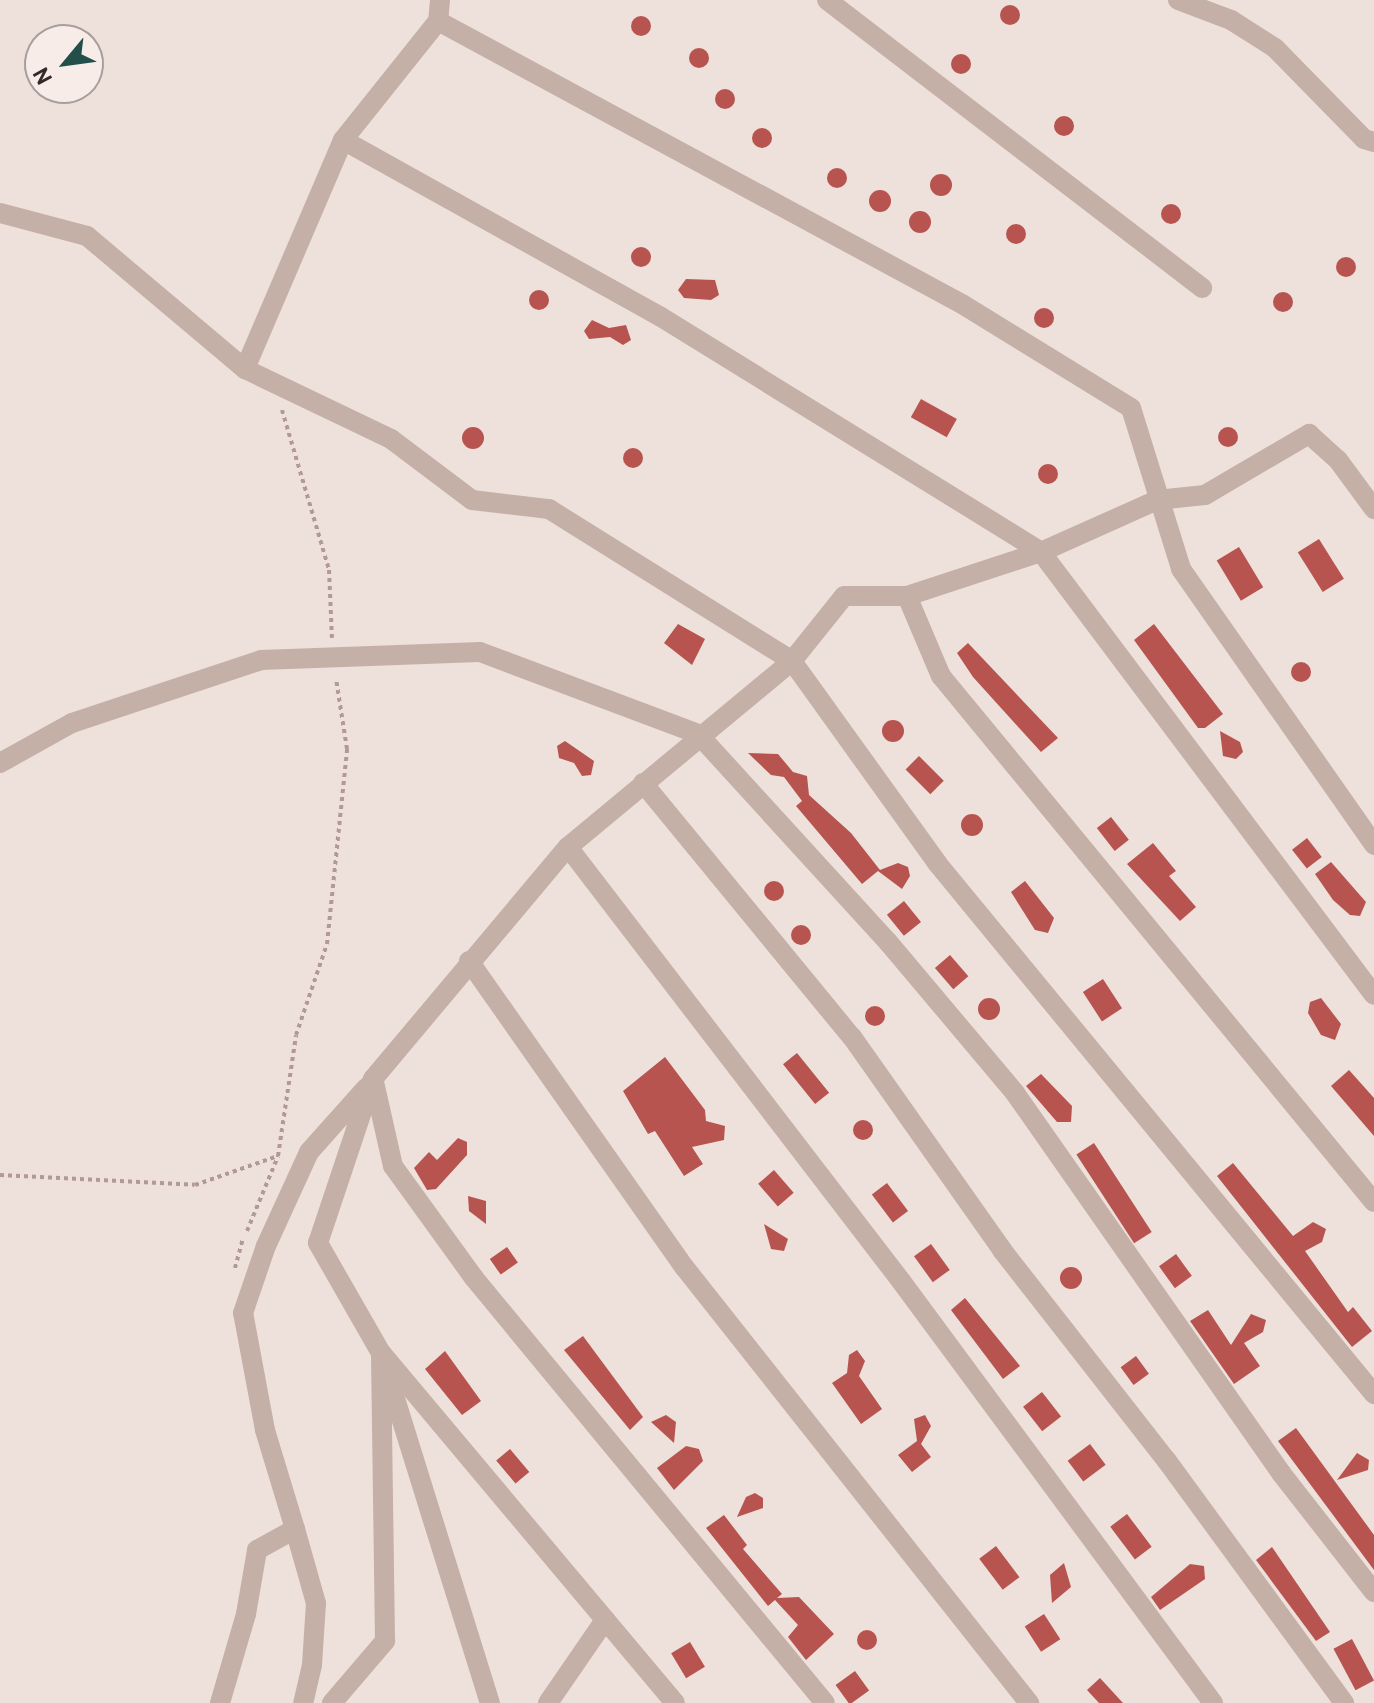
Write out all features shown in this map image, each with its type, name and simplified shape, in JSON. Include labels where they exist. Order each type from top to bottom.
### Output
[{"type":"street","points":[[245,369],[343,140],[438,21],[440,0]]},
{"type":"street","points":[[827,0],[1202,288]]},
{"type":"street","points":[[1178,0],[1231,20],[1275,48],[1364,139],[1374,142]]},
{"type":"street","points":[[438,21],[962,304],[1131,408],[1157,500],[1181,569],[1374,845]]},
{"type":"street","points":[[343,140],[661,317],[1041,552],[1374,995]]},
{"type":"street","points":[[0,213],[87,236],[245,369],[391,439],[472,500],[549,509],[792,661],[937,863],[1374,1394]]},
{"type":"street","points":[[303,1703],[312,1665],[316,1603],[265,1430],[243,1313],[266,1246],[309,1152],[568,847],[698,734],[792,661],[844,596],[907,596],[1041,552],[1157,500],[1205,495],[1309,434],[1338,460],[1374,509]]},
{"type":"street","points":[[907,596],[941,676],[1374,1202]]},
{"type":"street","points":[[0,763],[72,723],[261,660],[480,652],[698,734],[888,942],[1015,1093],[1281,1473],[1374,1592]]},
{"type":"street","points":[[643,783],[852,1037],[1002,1250],[1167,1461],[1344,1703]]},
{"type":"street","points":[[568,847],[901,1281],[1213,1703]]},
{"type":"street","points":[[469,961],[685,1268],[1029,1703]]},
{"type":"street","points":[[373,1079],[318,1243],[381,1353],[675,1703]]},
{"type":"street","points":[[373,1079],[393,1166],[474,1278],[825,1703]]},
{"type":"street","points":[[332,1703],[385,1641],[381,1353]]},
{"type":"street","points":[[381,1353],[490,1703]]},
{"type":"street","points":[[220,1703],[246,1614],[257,1550],[295,1529]]},
{"type":"street","points":[[548,1703],[605,1620]]},
{"type":"path","points":[[236,1275],[234,1262],[278,1156],[296,1035],[327,944],[347,749],[333,658],[329,570],[299,454],[271,382]]},
{"type":"path","points":[[0,1175],[195,1185],[278,1156]]},
{"type":"building","points":[[1006,5],[1014,5],[1020,15],[1014,25],[1006,25],[1000,19],[1000,11]]},
{"type":"building","points":[[637,16],[645,16],[651,26],[645,36],[637,36],[631,30],[631,22]]},
{"type":"building","points":[[695,48],[703,48],[709,58],[703,68],[695,68],[689,62],[689,54]]},
{"type":"building","points":[[957,54],[965,54],[971,64],[965,74],[957,74],[951,68],[951,60]]},
{"type":"building","points":[[721,89],[729,89],[735,99],[729,109],[721,109],[715,103],[715,95]]},
{"type":"building","points":[[1060,116],[1068,116],[1074,126],[1068,136],[1060,136],[1054,130],[1054,122]]},
{"type":"building","points":[[758,128],[766,128],[772,138],[766,148],[758,148],[752,142],[752,134]]},
{"type":"building","points":[[833,168],[841,168],[847,178],[841,188],[833,188],[827,182],[827,174]]},
{"type":"building","points":[[941,174],[949,177],[952,185],[949,193],[941,196],[933,193],[930,185],[933,177]]},
{"type":"building","points":[[880,190],[891,201],[880,212],[869,201]]},
{"type":"building","points":[[1167,204],[1175,204],[1181,214],[1175,224],[1167,224],[1161,218],[1161,210]]},
{"type":"building","points":[[920,211],[928,214],[931,222],[928,230],[920,233],[912,230],[909,222],[912,214]]},
{"type":"building","points":[[1012,224],[1020,224],[1026,234],[1020,244],[1012,244],[1006,238],[1006,230]]},
{"type":"building","points":[[637,247],[645,247],[651,257],[645,267],[637,267],[631,261],[631,253]]},
{"type":"building","points":[[1342,257],[1350,257],[1356,267],[1350,277],[1342,277],[1336,271],[1336,263]]},
{"type":"building","points":[[686,279],[715,280],[719,295],[711,300],[684,298],[678,290]]},
{"type":"building","points":[[535,290],[543,290],[549,300],[543,310],[535,310],[529,304],[529,296]]},
{"type":"building","points":[[1279,292],[1287,292],[1293,302],[1287,312],[1279,312],[1273,306],[1273,298]]},
{"type":"building","points":[[1040,308],[1048,308],[1054,318],[1048,328],[1040,328],[1034,322],[1034,314]]},
{"type":"building","points":[[592,320],[609,328],[626,325],[631,340],[623,345],[610,337],[589,339],[584,331]]},
{"type":"building","points":[[921,399],[957,419],[947,437],[911,417]]},
{"type":"building","points":[[469,427],[477,427],[484,438],[477,449],[469,449],[462,442],[462,434]]},
{"type":"building","points":[[1224,427],[1232,427],[1238,437],[1232,447],[1224,447],[1218,441],[1218,433]]},
{"type":"building","points":[[629,448],[637,448],[643,458],[637,468],[629,468],[623,462],[623,454]]},
{"type":"building","points":[[1044,464],[1052,464],[1058,474],[1052,484],[1044,484],[1038,478],[1038,470]]},
{"type":"building","points":[[1319,539],[1344,579],[1323,592],[1298,552]]},
{"type":"building","points":[[1239,547],[1263,587],[1241,601],[1217,560]]},
{"type":"building","points":[[678,624],[705,639],[692,665],[664,643]]},
{"type":"building","points":[[1154,624],[1223,714],[1205,728],[1198,728],[1134,640]]},
{"type":"building","points":[[968,643],[1058,738],[1041,752],[973,677],[957,653]]},
{"type":"building","points":[[1297,662],[1305,662],[1311,672],[1305,682],[1297,682],[1291,676],[1291,668]]},
{"type":"building","points":[[893,720],[901,723],[904,731],[901,739],[893,742],[885,739],[882,731],[885,723]]},
{"type":"building","points":[[1220,731],[1240,742],[1243,752],[1236,759],[1223,756]]},
{"type":"building","points":[[565,741],[594,761],[591,775],[582,776],[574,763],[559,758],[557,746]]},
{"type":"building","points":[[748,753],[778,754],[793,772],[807,776],[809,795],[851,833],[880,870],[898,863],[908,867],[910,876],[902,889],[878,871],[862,884],[796,806],[802,801],[784,777],[771,775]]},
{"type":"building","points":[[919,756],[944,781],[930,794],[906,769]]},
{"type":"building","points":[[972,814],[980,817],[983,825],[980,833],[972,836],[964,833],[961,825],[964,817]]},
{"type":"building","points":[[1111,817],[1129,840],[1115,851],[1097,828]]},
{"type":"building","points":[[1307,838],[1322,857],[1307,869],[1292,850]]},
{"type":"building","points":[[1153,843],[1176,871],[1169,876],[1196,907],[1180,921],[1127,864]]},
{"type":"building","points":[[1331,862],[1366,902],[1360,916],[1350,915],[1333,900],[1315,874]]},
{"type":"building","points":[[770,881],[778,881],[784,891],[778,901],[770,901],[764,895],[764,887]]},
{"type":"building","points":[[1025,881],[1054,918],[1048,933],[1035,930],[1011,892]]},
{"type":"building","points":[[904,901],[921,922],[904,936],[887,915]]},
{"type":"building","points":[[797,925],[805,925],[811,935],[805,945],[797,945],[791,939],[791,931]]},
{"type":"building","points":[[950,955],[968,976],[953,989],[935,968]]},
{"type":"building","points":[[1103,979],[1122,1008],[1102,1021],[1083,992]]},
{"type":"building","points":[[989,998],[997,1001],[1000,1009],[997,1017],[989,1020],[981,1017],[978,1009],[981,1001]]},
{"type":"building","points":[[1321,998],[1341,1024],[1335,1040],[1321,1035],[1308,1013],[1310,1002]]},
{"type":"building","points":[[871,1006],[879,1006],[885,1016],[879,1026],[871,1026],[865,1020],[865,1012]]},
{"type":"building","points":[[797,1053],[829,1093],[815,1104],[783,1064]]},
{"type":"building","points":[[665,1057],[705,1110],[706,1121],[725,1126],[724,1140],[692,1147],[703,1164],[684,1176],[655,1131],[648,1134],[623,1091]]},
{"type":"building","points":[[1349,1070],[1374,1098],[1374,1136],[1331,1086]]},
{"type":"building","points":[[1041,1074],[1072,1106],[1071,1122],[1057,1122],[1026,1086]]},
{"type":"building","points":[[863,1120],[870,1123],[873,1130],[870,1137],[863,1140],[856,1137],[853,1130],[856,1123]]},
{"type":"building","points":[[458,1138],[467,1142],[467,1155],[436,1189],[427,1190],[414,1168],[429,1152],[437,1160]]},
{"type":"building","points":[[1094,1143],[1152,1232],[1134,1243],[1076,1154]]},
{"type":"building","points":[[1233,1163],[1293,1236],[1313,1222],[1326,1229],[1322,1242],[1305,1251],[1348,1312],[1353,1307],[1372,1331],[1352,1347],[1217,1176]]},
{"type":"building","points":[[774,1170],[794,1193],[778,1206],[758,1184]]},
{"type":"building","points":[[887,1183],[908,1211],[893,1222],[872,1194]]},
{"type":"building","points":[[468,1196],[486,1201],[486,1224],[469,1211]]},
{"type":"building","points":[[764,1224],[788,1239],[784,1251],[771,1249]]},
{"type":"building","points":[[931,1244],[950,1270],[933,1282],[914,1256]]},
{"type":"building","points":[[507,1247],[518,1263],[501,1275],[490,1259]]},
{"type":"building","points":[[1176,1254],[1192,1276],[1175,1288],[1159,1266]]},
{"type":"building","points":[[1071,1267],[1079,1270],[1082,1278],[1079,1286],[1071,1289],[1063,1286],[1060,1278],[1063,1270]]},
{"type":"building","points":[[965,1298],[1020,1366],[1003,1379],[951,1310]]},
{"type":"building","points":[[1208,1310],[1231,1345],[1251,1314],[1266,1320],[1263,1332],[1244,1343],[1260,1366],[1234,1384],[1190,1321]]},
{"type":"building","points":[[583,1336],[643,1417],[630,1430],[564,1350]]},
{"type":"building","points":[[857,1350],[865,1361],[859,1376],[882,1409],[861,1424],[832,1383],[847,1373],[849,1355]]},
{"type":"building","points":[[445,1351],[481,1401],[462,1415],[425,1369]]},
{"type":"building","points":[[1136,1356],[1149,1374],[1134,1385],[1121,1367]]},
{"type":"building","points":[[1042,1392],[1061,1416],[1042,1431],[1023,1407]]},
{"type":"building","points":[[666,1415],[676,1422],[674,1443],[651,1422]]},
{"type":"building","points":[[925,1415],[931,1426],[921,1444],[931,1457],[912,1472],[898,1455],[917,1441],[914,1419]]},
{"type":"building","points":[[1296,1428],[1374,1535],[1374,1570],[1278,1441]]},
{"type":"building","points":[[1090,1444],[1106,1465],[1083,1482],[1068,1461]]},
{"type":"building","points":[[686,1446],[699,1449],[703,1461],[674,1490],[657,1468]]},
{"type":"building","points":[[510,1449],[529,1472],[515,1484],[496,1461]]},
{"type":"building","points":[[1357,1453],[1369,1460],[1368,1470],[1337,1480]]},
{"type":"building","points":[[755,1493],[763,1498],[763,1508],[737,1517],[746,1497]]},
{"type":"building","points":[[1127,1514],[1152,1547],[1135,1559],[1110,1527]]},
{"type":"building","points":[[724,1515],[747,1545],[743,1549],[782,1594],[777,1598],[799,1597],[834,1634],[806,1660],[788,1637],[798,1625],[775,1600],[768,1606],[706,1528]]},
{"type":"building","points":[[996,1546],[1019,1577],[1003,1590],[979,1559]]},
{"type":"building","points":[[1272,1547],[1330,1632],[1316,1641],[1256,1560]]},
{"type":"building","points":[[1064,1563],[1071,1587],[1052,1603],[1050,1575]]},
{"type":"building","points":[[1190,1564],[1204,1566],[1205,1579],[1160,1610],[1151,1597]]},
{"type":"building","points":[[1044,1614],[1060,1639],[1041,1652],[1025,1627]]},
{"type":"building","points":[[863,1630],[871,1630],[877,1640],[871,1650],[863,1650],[857,1644],[857,1636]]},
{"type":"building","points":[[1352,1639],[1374,1680],[1356,1690],[1333,1649]]},
{"type":"building","points":[[690,1642],[705,1667],[686,1678],[671,1653]]},
{"type":"building","points":[[855,1671],[869,1690],[849,1703],[836,1685]]},
{"type":"building","points":[[1100,1678],[1123,1703],[1099,1703],[1087,1690]]}]
